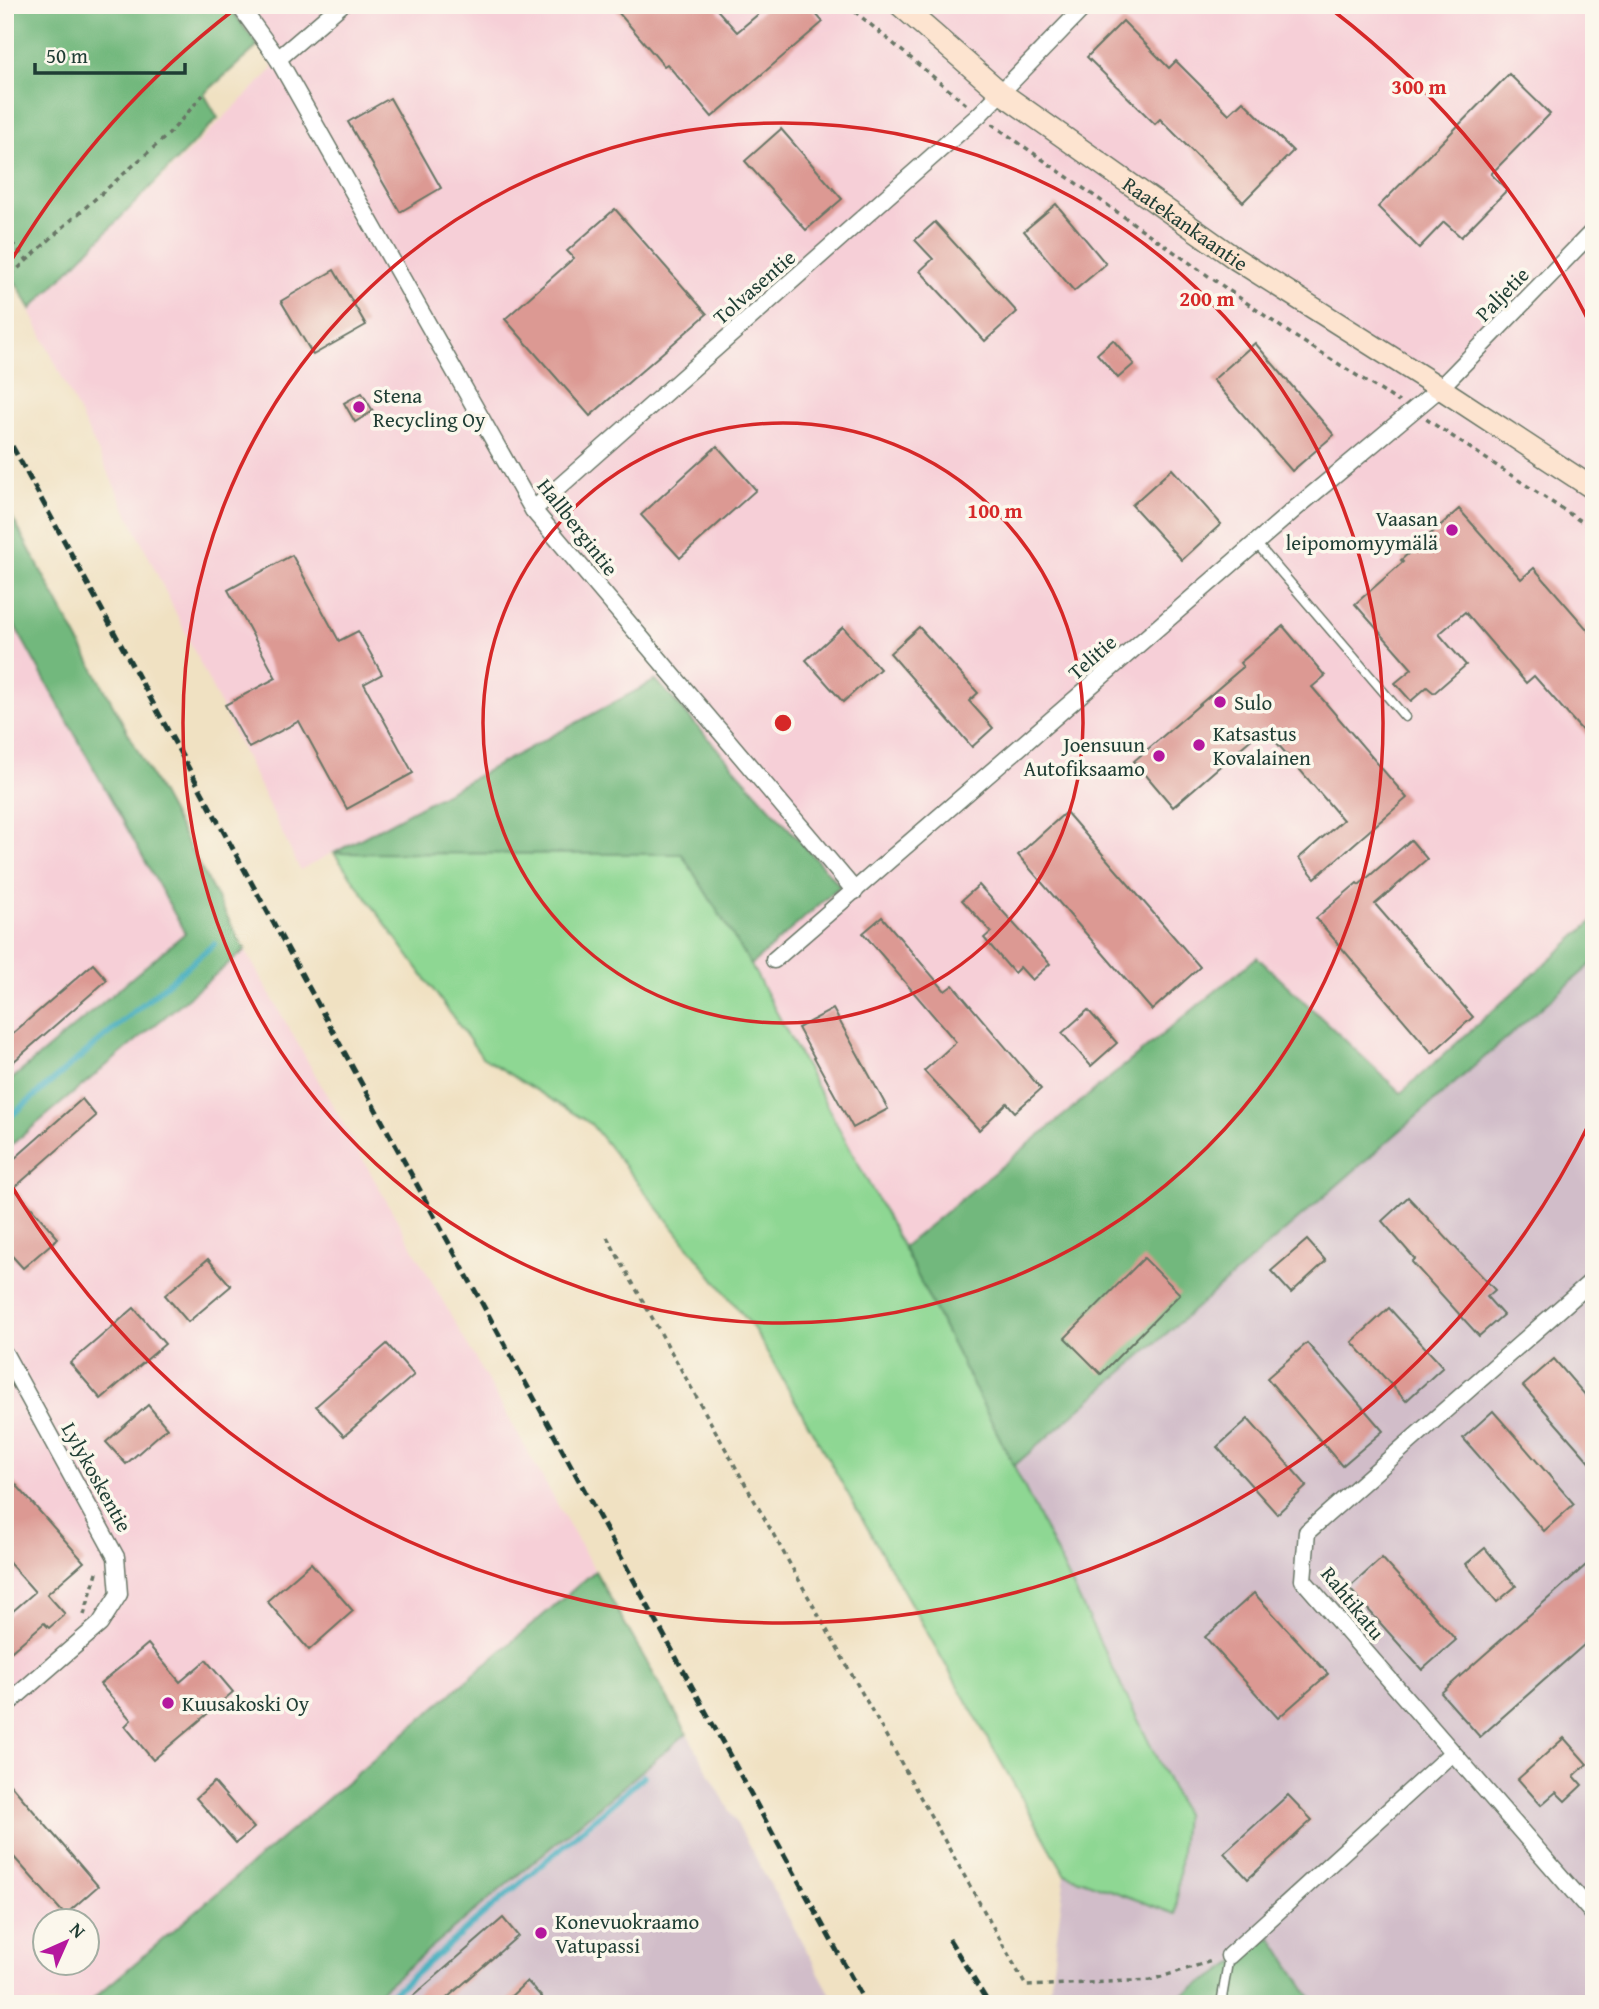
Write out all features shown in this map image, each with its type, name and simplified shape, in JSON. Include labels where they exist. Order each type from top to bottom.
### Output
[{"type":"main road","name":"Raatekankaantie","points":[[900,5],[1000,92],[1236,258],[1594,489]]},
{"type":"street","name":"Hallbergintie","points":[[239,5],[278,59],[533,510],[855,891]]},
{"type":"street","points":[[278,59],[341,5]]},
{"type":"street","name":"Tolvasentie","points":[[533,510],[979,115],[1086,5]]},
{"type":"street","name":"Paljetie","points":[[1440,388],[1594,230]]},
{"type":"street","name":"Telitie","points":[[774,960],[1256,543],[1440,388]]},
{"type":"street","name":"Rahtikatu","points":[[1594,1279],[1307,1532],[1303,1580],[1594,1915]]},
{"type":"street","name":"Lylykoskentie","points":[[5,1354],[116,1557],[119,1594],[100,1624],[5,1706]]},
{"type":"street","points":[[1229,1956],[1452,1753]]},
{"type":"lane","points":[[1256,543],[1405,716]]},
{"type":"lane","points":[[1220,2004],[1229,1956]]},
{"type":"path","points":[[847,5],[979,115],[1291,334],[1594,530]]},
{"type":"path","points":[[11,275],[169,134],[203,95]]},
{"type":"path","points":[[5,235],[28,261]]},
{"type":"path","points":[[607,1237],[1026,1986],[1150,1980],[1229,1956]]},
{"type":"path","points":[[83,1615],[101,1558]]},
{"type":"shaded area","points":[[228,5],[1594,5],[1594,920],[1401,1093],[1256,957],[903,1247],[751,965],[840,886],[656,681],[300,870],[29,309],[274,68]]},
{"type":"shaded area","points":[[5,608],[185,933],[5,1085]]},
{"type":"shaded area","points":[[245,950],[595,1571],[87,2004],[5,2004],[5,1150]]},
{"type":"shaded area","points":[[1594,962],[1594,2004],[1048,2004],[1065,1874],[1176,1914],[1184,1814],[1014,1466]]},
{"type":"shaded area","points":[[687,1733],[836,2004],[364,2004]]},
{"type":"green space","points":[[5,5],[228,5],[258,46],[204,94],[218,118],[31,309],[5,264]]},
{"type":"green space","points":[[5,504],[245,950],[5,1150],[5,1085],[185,933],[5,608]]},
{"type":"green space","points":[[656,680],[840,886],[751,965],[682,854],[334,853]]},
{"type":"green space","points":[[334,853],[682,854],[751,965],[903,1247],[1014,1466],[1184,1814],[1176,1914],[1065,1874],[754,1329],[591,1124],[482,1057]]},
{"type":"green space","points":[[1594,920],[1594,962],[1014,1466],[903,1247],[1257,957],[1401,1093]]},
{"type":"green space","points":[[595,1571],[687,1733],[364,2004],[87,2004]]},
{"type":"green space","points":[[1271,1937],[1315,2004],[1166,2004],[1215,1976]]},
{"type":"building","points":[[612,5],[713,5],[737,32],[769,5],[808,5],[823,22],[712,117]]},
{"type":"building","points":[[1123,21],[1169,68],[1176,61],[1229,114],[1243,101],[1293,151],[1243,202],[1160,119],[1155,124],[1087,57]]},
{"type":"building","points":[[1509,74],[1550,114],[1491,174],[1507,190],[1461,237],[1444,222],[1419,248],[1378,207]]},
{"type":"building","points":[[390,98],[441,188],[400,212],[348,122]]},
{"type":"building","points":[[781,129],[842,199],[806,230],[745,161]]},
{"type":"building","points":[[1056,204],[1106,264],[1074,291],[1024,231]]},
{"type":"building","points":[[615,209],[707,314],[590,416],[505,319],[574,258],[567,251]]},
{"type":"building","points":[[935,222],[1017,312],[985,341],[920,271],[933,259],[915,240]]},
{"type":"building","points":[[334,270],[366,325],[313,355],[281,301]]},
{"type":"building","points":[[1113,340],[1134,364],[1118,378],[1097,354]]},
{"type":"building","points":[[1255,343],[1334,435],[1292,471],[1213,380]]},
{"type":"building","name":"Stena Recycling Oy","points":[[362,393],[373,411],[355,422],[344,403]]},
{"type":"building","points":[[717,446],[756,490],[680,558],[641,515]]},
{"type":"building","points":[[1172,469],[1221,524],[1182,560],[1132,505]]},
{"type":"building","points":[[1459,509],[1521,579],[1534,568],[1594,637],[1594,744],[1534,676],[1526,683],[1465,612],[1439,634],[1466,665],[1434,693],[1427,687],[1411,701],[1395,683],[1412,669],[1355,604]]},
{"type":"building","points":[[292,555],[339,641],[358,631],[382,674],[364,684],[413,773],[347,809],[299,721],[249,748],[225,705],[276,678],[228,590]]},
{"type":"building","name":"Katsastus Kovalainen","points":[[1283,626],[1325,676],[1312,687],[1407,798],[1315,878],[1299,858],[1343,820],[1264,728],[1173,807],[1134,761],[1243,667],[1240,663]]},
{"type":"building","points":[[843,627],[880,669],[843,702],[806,660]]},
{"type":"building","points":[[919,627],[978,693],[969,701],[993,728],[972,747],[890,653]]},
{"type":"building","points":[[1066,812],[1200,967],[1152,1010],[1018,855]]},
{"type":"building","points":[[1411,840],[1427,859],[1375,904],[1473,1017],[1432,1053],[1316,918]]},
{"type":"building","points":[[979,885],[1050,964],[1032,980],[1020,967],[1014,973],[984,938],[991,932],[962,900]]},
{"type":"building","points":[[882,917],[945,991],[953,985],[1041,1089],[1015,1112],[1007,1103],[979,1130],[924,1071],[956,1042],[863,933]]},
{"type":"building","points":[[93,964],[107,980],[5,1069],[5,1040]]},
{"type":"building","points":[[833,1009],[888,1109],[853,1128],[798,1028]]},
{"type":"building","points":[[1088,1010],[1117,1043],[1091,1066],[1062,1033]]},
{"type":"building","points":[[82,1099],[96,1116],[14,1188],[58,1238],[23,1268],[5,1248],[5,1167]]},
{"type":"building","points":[[1408,1197],[1495,1290],[1487,1297],[1503,1315],[1479,1336],[1412,1262],[1415,1259],[1382,1221]]},
{"type":"building","points":[[1307,1240],[1326,1261],[1291,1293],[1271,1271]]},
{"type":"building","points":[[1144,1258],[1180,1294],[1101,1374],[1065,1338]]},
{"type":"building","points":[[208,1259],[231,1286],[188,1322],[165,1295]]},
{"type":"building","points":[[134,1308],[165,1344],[101,1399],[70,1363]]},
{"type":"building","points":[[1389,1308],[1443,1367],[1406,1401],[1352,1342]]},
{"type":"building","points":[[1307,1343],[1383,1431],[1342,1466],[1267,1378]]},
{"type":"building","points":[[387,1344],[414,1375],[344,1436],[316,1406]]},
{"type":"building","points":[[1554,1359],[1594,1405],[1594,1467],[1523,1386]]},
{"type":"building","points":[[148,1405],[167,1428],[126,1464],[106,1442]]},
{"type":"building","points":[[1493,1411],[1574,1504],[1544,1531],[1463,1438]]},
{"type":"building","points":[[1248,1419],[1307,1486],[1277,1514],[1217,1447]]},
{"type":"building","points":[[5,1472],[84,1562],[47,1594],[65,1614],[49,1628],[44,1623],[5,1657],[5,1618],[35,1592],[5,1558]]},
{"type":"building","points":[[1485,1548],[1516,1586],[1497,1602],[1466,1564]]},
{"type":"building","points":[[1382,1558],[1456,1640],[1422,1670],[1349,1588]]},
{"type":"building","points":[[1594,1558],[1594,1636],[1480,1737],[1441,1693]]},
{"type":"building","points":[[311,1563],[353,1611],[309,1650],[267,1601]]},
{"type":"building","points":[[1254,1593],[1328,1674],[1278,1718],[1205,1637]]},
{"type":"building","name":"Kuusakoski Oy","points":[[148,1644],[180,1682],[206,1660],[233,1692],[153,1760],[125,1726],[131,1720],[100,1684]]},
{"type":"building","points":[[1564,1738],[1587,1764],[1574,1776],[1582,1785],[1565,1801],[1556,1792],[1541,1805],[1518,1779]]},
{"type":"building","points":[[5,1778],[98,1886],[73,1908],[59,1908],[5,1847]]},
{"type":"building","points":[[214,1782],[254,1828],[236,1843],[196,1798]]},
{"type":"building","points":[[1288,1795],[1312,1820],[1248,1879],[1224,1853]]},
{"type":"building","points":[[503,1918],[518,1936],[440,2004],[404,2004]]},
{"type":"building","points":[[527,1981],[548,2004],[503,2004]]},
{"type":"waterway","points":[[5,1121],[214,944]]},
{"type":"waterway","points":[[380,2004],[644,1776]]},
{"type":"railway","points":[[5,433],[866,2004]]},
{"type":"railway","points":[[949,1939],[989,2004]]},
{"type":"place","name":"Stena Recycling Oy","points":[[359,407]]},
{"type":"place","name":"Vaasan leipomomyymälä","points":[[1452,530]]},
{"type":"place","name":"Sulo","points":[[1220,702]]},
{"type":"place","name":"Katsastus Kovalainen","points":[[1199,745]]},
{"type":"place","name":"Joensuun Autofiksaamo","points":[[1159,756]]},
{"type":"place","name":"Kuusakoski Oy","points":[[168,1703]]},
{"type":"place","name":"Konevuokraamo Vatupassi","points":[[541,1933]]}]
